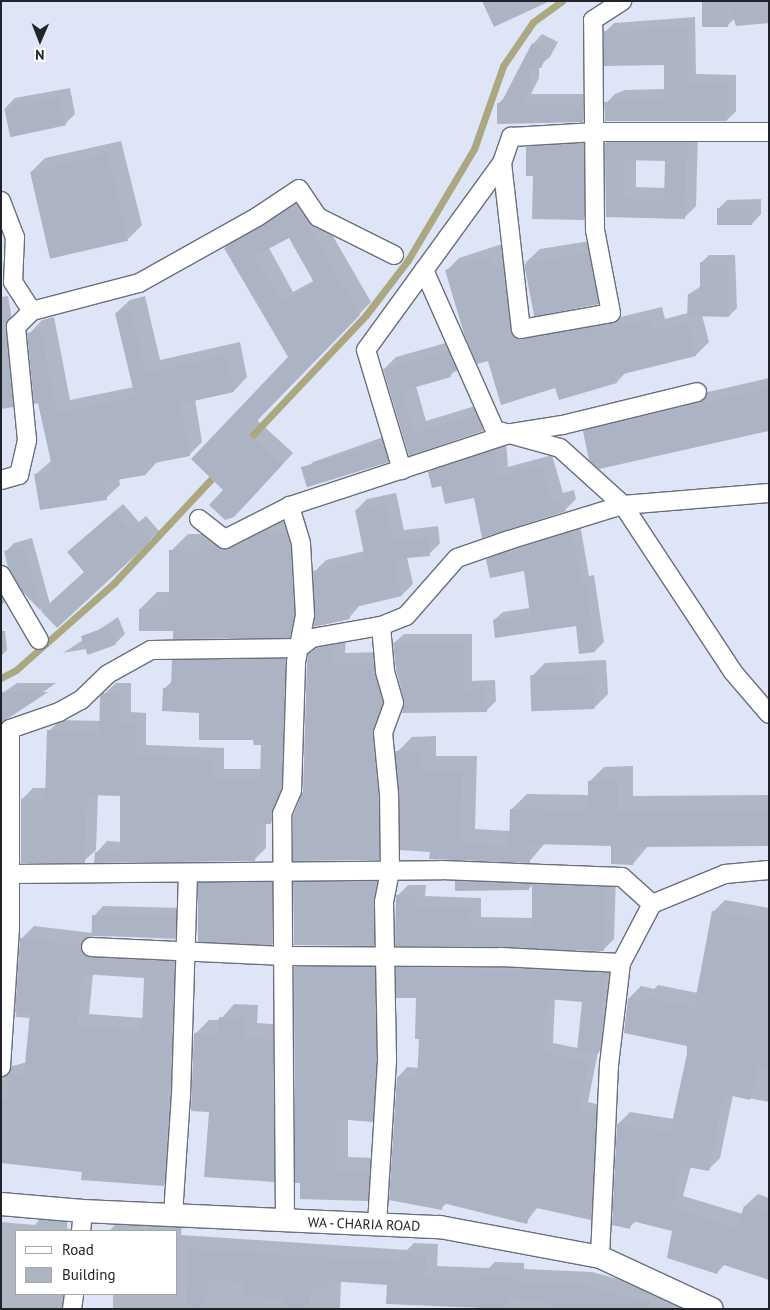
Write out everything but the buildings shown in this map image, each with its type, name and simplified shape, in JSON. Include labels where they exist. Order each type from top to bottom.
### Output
[{"type":"street","points":[[502,164],[521,328],[611,313],[595,230],[594,20],[622,1]]},
{"type":"street","points":[[402,470],[366,350],[502,164],[511,137],[596,132],[769,132]]},
{"type":"street","points":[[1,480],[19,475],[27,440],[16,327],[32,310],[139,283],[257,217],[299,189],[318,217],[394,255]]},
{"type":"street","points":[[1,201],[15,237],[7,283],[32,310]]},
{"type":"street","points":[[424,270],[495,430],[512,433],[560,448],[623,505],[733,672],[769,714]]},
{"type":"street","points":[[198,519],[225,539],[290,506],[512,433],[562,425],[697,392]]},
{"type":"street","points":[[1,1067],[11,874],[6,730],[59,712],[81,700],[108,674],[151,650],[299,648],[312,638],[381,626],[406,616],[457,558],[623,505],[769,493]]},
{"type":"street","points":[[286,1220],[282,814],[292,791],[299,648],[305,616],[302,552],[290,506]]},
{"type":"street","points":[[1,575],[39,640]]},
{"type":"street","points":[[377,1224],[387,1059],[384,902],[390,871],[389,794],[383,733],[394,703],[385,671],[381,626]]},
{"type":"street","points":[[600,1257],[609,1064],[621,963],[652,904],[725,874],[769,870]]},
{"type":"street","points":[[11,874],[188,875],[390,871],[622,877],[652,904]]},
{"type":"street","points":[[173,1215],[188,875]]},
{"type":"street","points":[[91,947],[284,956],[386,956],[621,963]]},
{"type":"street","name":"WA - CHARIA ROAD","points":[[1,1204],[82,1221],[173,1215],[440,1227],[600,1257],[712,1309]]},
{"type":"street","points":[[72,1309],[74,1295]]},
{"type":"waterway","points":[[246,442],[366,315],[408,260],[474,149],[503,66],[533,22],[562,1]]},
{"type":"waterway","points":[[1,678],[16,670],[114,583],[218,472]]}]
